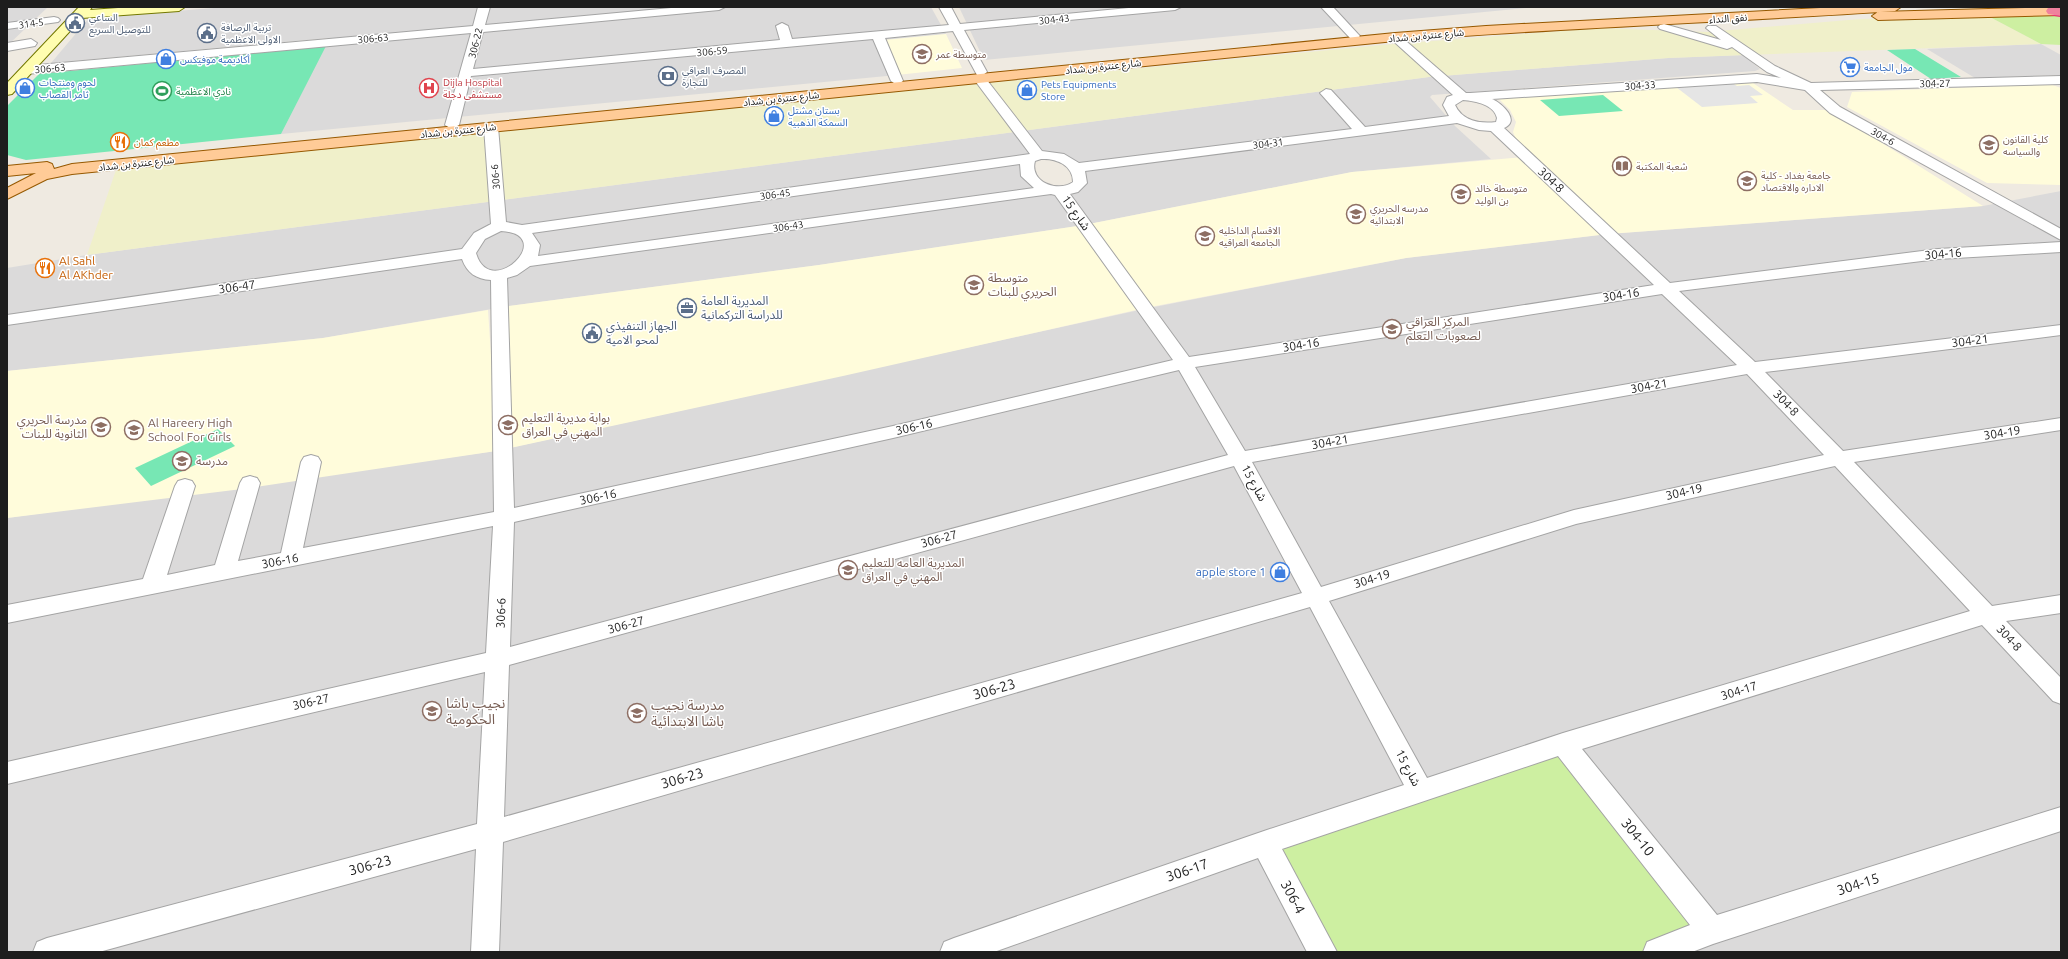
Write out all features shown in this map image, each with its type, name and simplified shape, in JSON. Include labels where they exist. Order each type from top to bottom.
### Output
[{"type":"main road","name":"نفق النداء","points":[[1556,22],[1743,7]]},
{"type":"main road","name":"نفق النداء","points":[[1556,22],[1713,19],[1895,7]]},
{"type":"main road","points":[[1556,22],[1712,28],[1844,17],[2058,11]]},
{"type":"main road","points":[[1556,22],[1615,12]]},
{"type":"main road","name":"شارع عنترة بن شداد","points":[[7,194],[42,176],[72,169],[491,127],[1354,36],[1556,22]]},
{"type":"main road","name":"شارع عنترة بن شداد","points":[[7,171],[897,81],[980,75],[1556,22]]},
{"type":"street","points":[[7,91],[82,11],[179,7]]},
{"type":"street","name":"306-22","points":[[452,125],[484,7]]},
{"type":"street","name":"306-63","points":[[27,70],[719,7]]},
{"type":"street","points":[[945,7],[980,75],[1033,157],[1057,156],[1076,168]]},
{"type":"street","name":"304-43","points":[[957,28],[1175,7]]},
{"type":"street","points":[[1327,7],[1354,36]]},
{"type":"street","points":[[17,59],[58,16]]},
{"type":"street","name":"314-5","points":[[7,26],[58,16]]},
{"type":"street","points":[[782,26],[787,44]]},
{"type":"street","points":[[1664,27],[1720,42],[1746,52]]},
{"type":"street","name":"306-59","points":[[467,73],[957,28]]},
{"type":"street","name":"304-6","points":[[1712,28],[1771,69],[1809,87],[1835,110],[2061,235]]},
{"type":"street","points":[[878,36],[897,81]]},
{"type":"street","points":[[1395,37],[1466,97],[1492,104],[1501,110],[1504,121],[1502,125],[1495,127],[1478,126],[1460,119],[1451,111],[1449,105],[1452,100],[1466,97]]},
{"type":"street","points":[[7,47],[31,43]]},
{"type":"street","name":"304-33","points":[[1466,97],[1757,78],[1809,87]]},
{"type":"street","name":"304-27","points":[[1809,87],[2061,80]]},
{"type":"street","points":[[1326,93],[1361,131]]},
{"type":"street","name":"304-31","points":[[1076,168],[1460,119]]},
{"type":"street","name":"306-6","points":[[491,127],[499,226]]},
{"type":"street","name":"304-8","points":[[1495,127],[1751,368],[1839,458],[2061,694]]},
{"type":"street","name":"شارع 15","points":[[1033,157],[1026,164],[1028,175],[1037,184],[1056,191],[1073,189],[1080,183],[1080,175],[1076,168]]},
{"type":"street","name":"306-45","points":[[521,230],[1033,157]]},
{"type":"street","name":"شارع 15","points":[[1056,191],[1184,363],[1240,458],[1421,791]]},
{"type":"street","name":"306-43","points":[[526,262],[1056,191]]},
{"type":"street","points":[[499,226],[512,227],[521,230],[526,234],[532,245],[530,256],[526,262],[516,269],[499,274],[481,272],[473,267],[468,253],[472,243],[478,236],[487,230],[499,226]]},
{"type":"street","name":"304-16","points":[[1184,363],[1667,288],[1938,254],[2061,247]]},
{"type":"street","name":"306-47","points":[[7,320],[468,253]]},
{"type":"street","name":"306-6","points":[[485,952],[499,659],[504,517],[499,274]]},
{"type":"street","name":"304-21","points":[[1240,458],[1751,368],[2061,330]]},
{"type":"street","name":"306-16","points":[[7,614],[504,517],[893,432],[1184,363]]},
{"type":"street","name":"304-19","points":[[1316,597],[1574,517],[1839,458],[2061,424]]},
{"type":"street","name":"306-27","points":[[7,773],[499,659],[1240,458]]},
{"type":"street","points":[[290,559],[311,462]]},
{"type":"street","points":[[224,572],[250,483]]},
{"type":"street","points":[[152,586],[185,486]]},
{"type":"street","name":"306-23","points":[[47,952],[490,833],[1316,597]]},
{"type":"street","name":"304-17","points":[[1421,791],[1563,744],[1987,615],[2061,604]]},
{"type":"street","name":"304-10","points":[[1563,744],[1712,930]]},
{"type":"street","name":"306-17","points":[[954,952],[1264,843],[1421,791]]},
{"type":"street","name":"304-15","points":[[1657,952],[1712,930],[2061,819]]},
{"type":"street","name":"306-4","points":[[1264,843],[1323,952]]},
{"type":"shaded area","points":[[7,7],[48,7],[7,46]]},
{"type":"shaded area","points":[[226,7],[931,7],[946,34],[884,40],[897,75],[281,134],[329,38],[51,63],[89,18]]},
{"type":"shaded area","points":[[959,7],[1536,7],[984,60]]},
{"type":"shaded area","name":"متوسطة عمر","points":[[946,34],[962,68],[897,75],[884,40]]},
{"type":"shaded area","points":[[2041,44],[2061,55],[2061,75],[1975,78],[1927,49]]},
{"type":"shaded area","points":[[1743,55],[1760,69],[1755,71],[1432,95],[1430,97],[1455,126],[1491,159],[1352,172],[1084,225],[819,265],[509,306],[323,338],[7,371],[7,268],[87,255],[1429,77],[1668,58]],"holes":[[[1041,155],[1074,166],[1073,189],[1037,184],[1031,157]]]},
{"type":"shaded area","points":[[1750,81],[1793,110],[1829,110],[1983,206],[1608,234],[1406,258],[1145,308],[843,376],[496,451],[242,489],[7,518],[7,371],[323,338],[488,310],[497,445],[509,306],[819,265],[1084,225],[1352,172],[1524,157],[1513,132],[1516,122],[1510,110],[1498,98]]},
{"type":"shaded area","points":[[1732,83],[1737,86],[1749,85],[1763,95],[1750,96],[1758,103],[1702,107],[1676,87]]},
{"type":"shaded area","name":"كلية القانون والسياسه","points":[[2050,84],[2061,88],[2061,185],[1987,183],[1847,107],[1852,92]]},
{"type":"shaded area","points":[[2061,191],[2061,952],[7,952],[7,518],[496,451],[1144,309],[1406,258],[1608,234],[1983,206]]},
{"type":"green space","points":[[1988,16],[2041,44],[1668,58],[1429,77],[87,255],[117,167],[1382,45],[1600,28],[1707,32],[1860,19]]},
{"type":"green space","points":[[1988,16],[2061,16],[2061,45],[2041,44]]},
{"type":"green space","name":"نادي الاعظمية","points":[[326,46],[281,134],[26,160],[7,155],[7,106],[39,74]]},
{"type":"green space","points":[[1915,49],[1961,77],[1931,79],[1887,50]]},
{"type":"green space","points":[[1603,95],[1623,111],[1559,116],[1540,100]]},
{"type":"green space","points":[[218,429],[235,446],[151,486],[135,468]]},
{"type":"green space","points":[[1563,744],[1712,930],[1657,952],[1323,952],[1264,843]]},
{"type":"place","name":"الساعي للتوصيل السريع","points":[[75,23]]},
{"type":"place","name":"تربية الرصافة الاولى الاعظمية","points":[[207,33]]},
{"type":"place","name":"متوسطة عمر","points":[[922,54]]},
{"type":"place","name":"أكاديمية موفيكس","points":[[166,59]]},
{"type":"place","name":"مول الجامعة","points":[[1850,67]]},
{"type":"place","name":"المصرف العراقي للتجارة","points":[[668,76]]},
{"type":"place","name":"لحوم ومنتجات ثامر القصاب","points":[[25,88]]},
{"type":"place","name":"Dijla Hospital مستشفى دجلة","points":[[429,88]]},
{"type":"place","name":"Pets Equipments Store","points":[[1027,90]]},
{"type":"place","name":"نادي الاعظمية","points":[[162,91]]},
{"type":"place","name":"بستان مشتل السمكة الذهبية","points":[[774,116]]},
{"type":"place","name":"مطعم كمان","points":[[120,142]]},
{"type":"place","name":"كلية القانون والسياسه","points":[[1989,145]]},
{"type":"place","name":"شعبة المكتبة","points":[[1622,166]]},
{"type":"place","name":"جامعة بغداد - كلية الاداره والاقتصاد","points":[[1747,181]]},
{"type":"place","name":"متوسطة خالد بن الوليد","points":[[1461,194]]},
{"type":"place","name":"مدرسه الحريري الابتدائيه","points":[[1356,214]]},
{"type":"place","name":"الاقسام الداخليه الجامعه العراقيه","points":[[1205,236]]},
{"type":"place","name":"Al Sahl Al AKhder","points":[[45,268]]},
{"type":"place","name":"متوسطة الحريري للبنات","points":[[974,285]]},
{"type":"place","name":"المديرية العامة للدراسة التركمانية","points":[[687,308]]},
{"type":"place","name":"المركز العراقي لصعوبات التعلم","points":[[1392,329]]},
{"type":"place","name":"الجهاز التنفيذي لمحو الامية","points":[[592,333]]},
{"type":"place","name":"بوابة مديرية التعليم المهني في العراق","points":[[508,425]]},
{"type":"place","name":"مدرسة الحريري الثانوية للبنات","points":[[101,427]]},
{"type":"place","name":"Al Hareery High School For Girls","points":[[134,430]]},
{"type":"place","name":"مدرسة","points":[[182,461]]},
{"type":"place","name":"المديرية العامه للتعليم المهني في العراق","points":[[848,570]]},
{"type":"place","name":"apple store 1","points":[[1280,572]]},
{"type":"place","name":"نجيب باشا الحكومية","points":[[432,711]]},
{"type":"place","name":"مدرسة نجيب باشا الابتدائية","points":[[637,713]]}]
